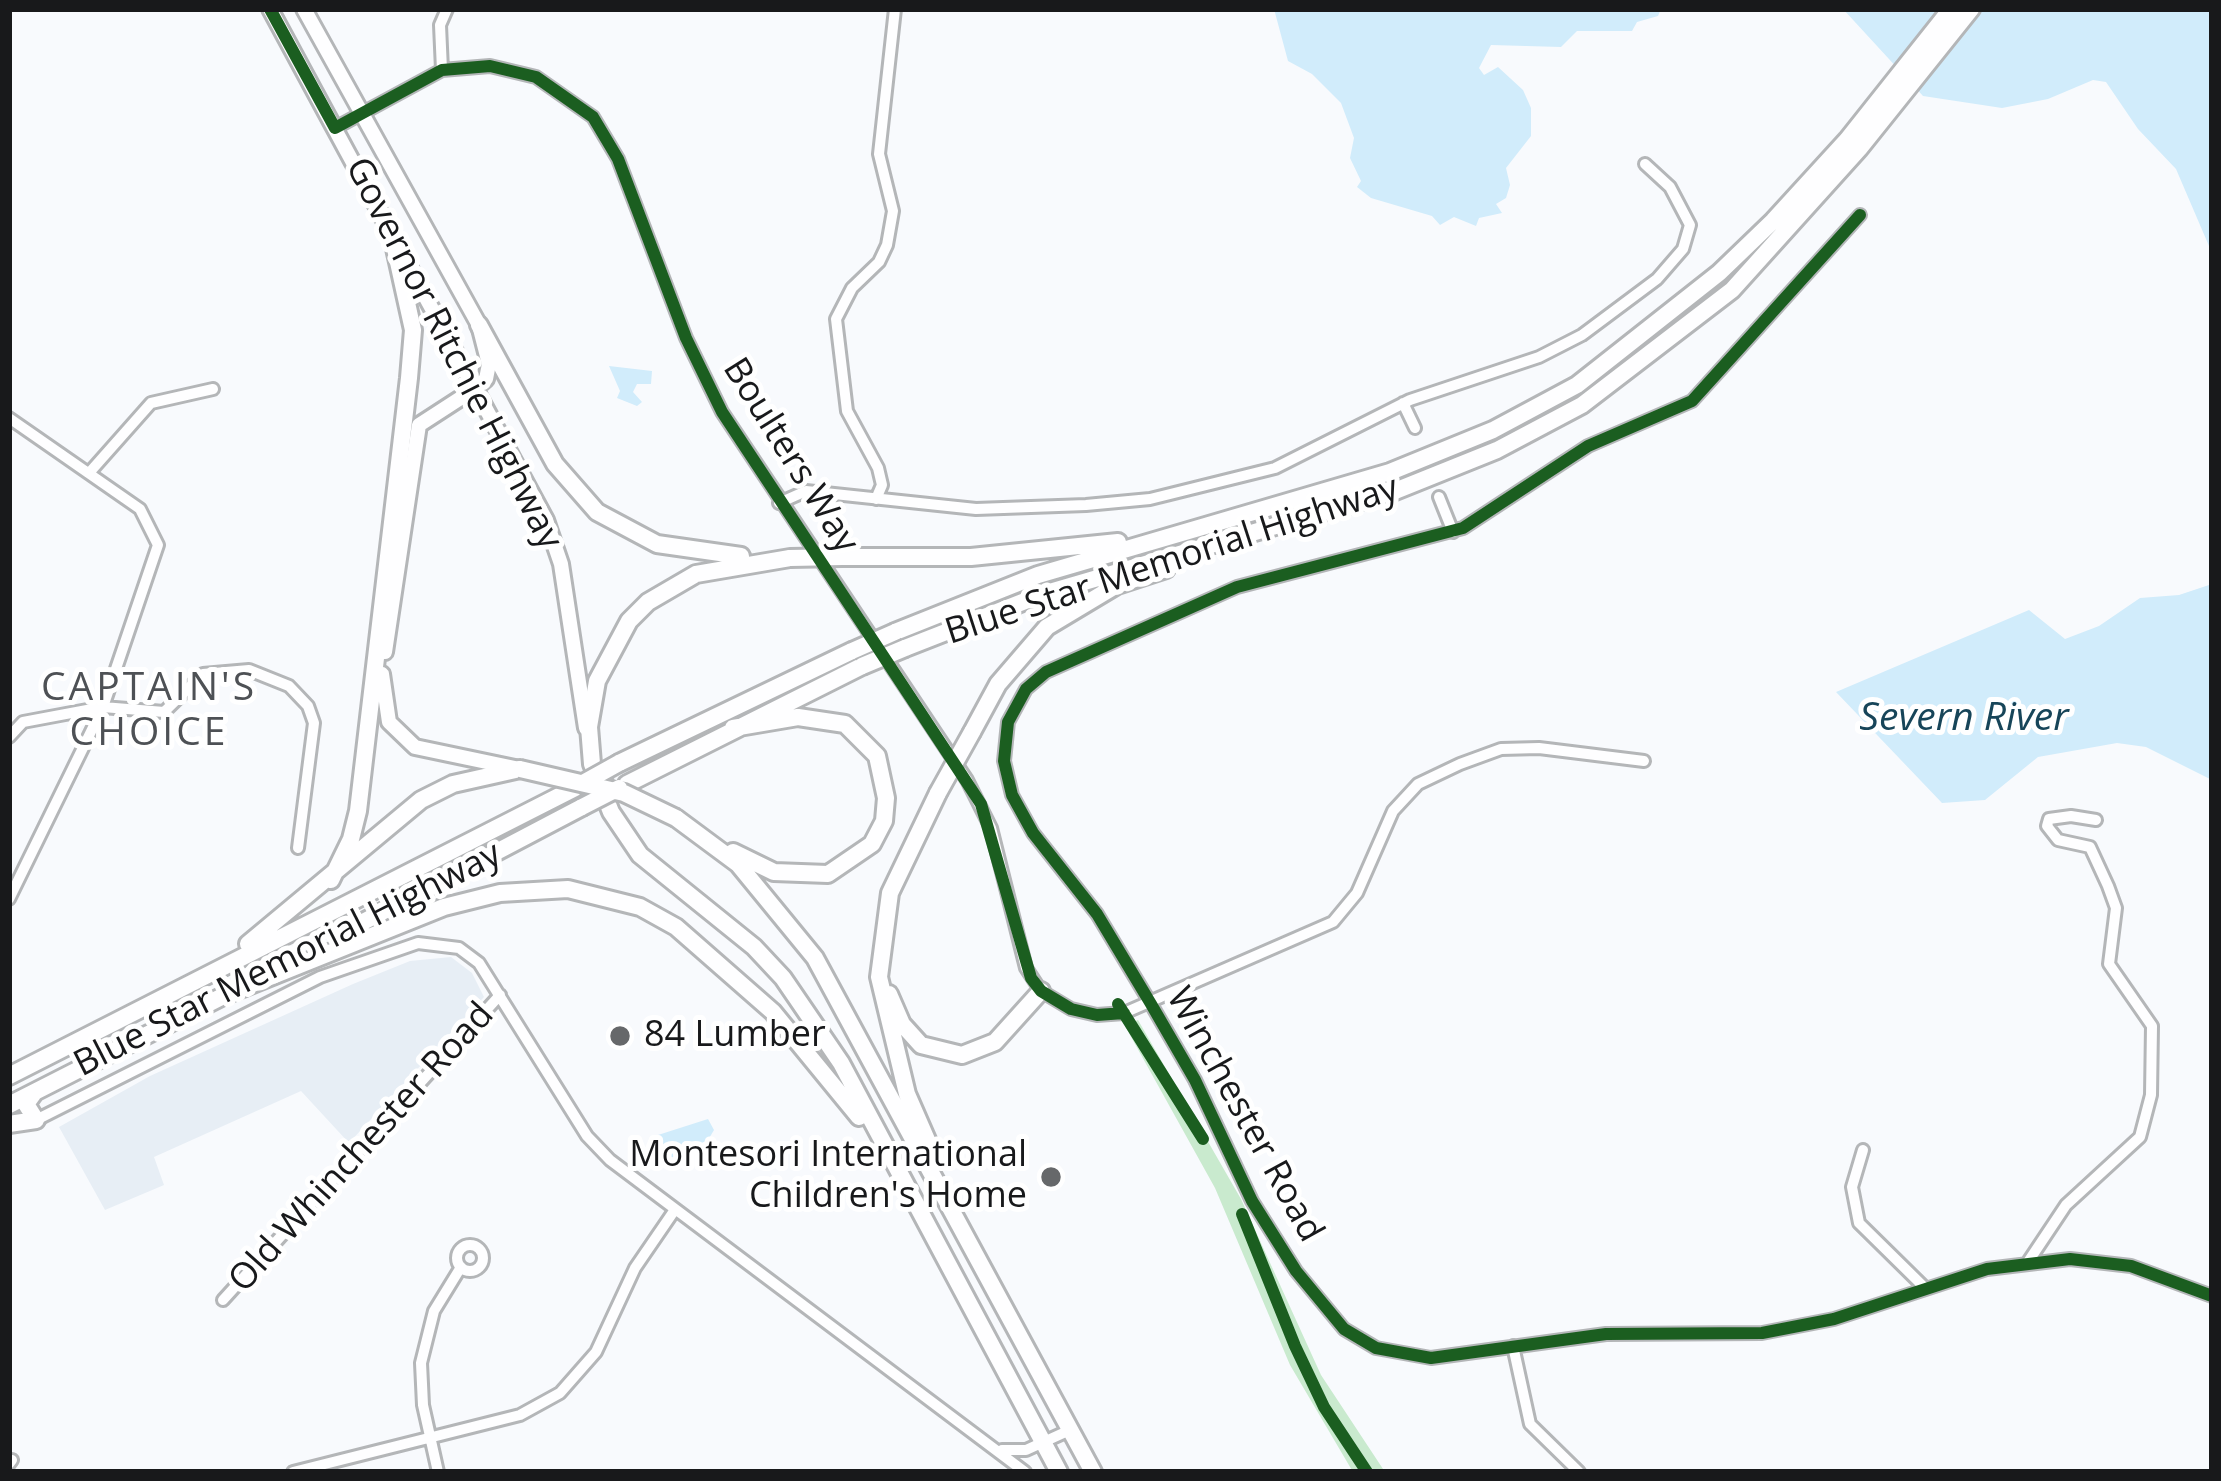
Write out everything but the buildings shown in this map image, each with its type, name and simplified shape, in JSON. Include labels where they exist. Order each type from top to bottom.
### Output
[{"type":"highway","name":"Blue Star Memorial Highway","points":[[9,1076],[619,764],[1038,574],[1390,472],[1493,430],[1577,385],[1719,273],[1853,145],[1951,9]]},
{"type":"highway","name":"Blue Star Memorial Highway","points":[[900,640],[1395,491],[1497,450],[1582,405],[1732,290],[1971,9]]},
{"type":"highway","points":[[331,880],[351,839],[358,811],[409,378],[413,330],[392,235]]},
{"type":"highway","points":[[478,325],[555,464],[597,512],[635,535],[684,551],[790,558],[1073,550],[1208,527]]},
{"type":"highway","points":[[983,1266],[907,1094],[882,1005],[882,937],[903,860],[938,793],[1019,654],[1082,603],[1117,585],[1395,491]]},
{"type":"highway","points":[[590,754],[597,681],[616,638],[648,602],[696,574],[790,558]]},
{"type":"highway","name":"Blue Star Memorial Highway","points":[[9,1105],[627,784],[857,658]]},
{"type":"highway","points":[[200,978],[331,880],[421,800],[453,784],[520,769],[624,793],[751,862],[800,877],[850,864],[872,844],[884,821],[886,798],[877,756],[864,737],[823,717],[733,728]]},
{"type":"highway","name":"Governor Ritchie Highway","points":[[590,754],[611,812],[640,854],[754,947],[783,978],[841,1063],[1059,1472]]},
{"type":"highway","points":[[676,818],[738,864],[815,958],[1093,1472]]},
{"type":"highway","points":[[225,995],[376,930],[500,893],[568,889],[640,907],[708,953],[797,1037],[865,1125],[926,1224]]},
{"type":"highway","points":[[882,937],[892,1003],[902,1024],[933,1052],[962,1055],[995,1042],[1041,992]]},
{"type":"highway","points":[[9,1124],[36,1120],[26,1104],[34,1092]]},
{"type":"main road","name":"Governor Ritchie Highway","points":[[270,9],[545,520],[561,564],[590,754]]},
{"type":"main road","name":"Governor Ritchie Highway","points":[[304,9],[478,325]]},
{"type":"main road","points":[[478,325],[488,373],[473,390],[419,425],[413,444],[380,687],[389,722],[415,747],[520,769]]},
{"type":"street","points":[[442,70],[440,25],[447,9]]},
{"type":"street","points":[[876,499],[882,485],[848,411],[836,319],[852,288],[880,262],[887,245],[893,211],[880,133],[896,9]]},
{"type":"street","name":"Boulters Way","points":[[335,128],[442,70],[514,70],[557,88],[593,118],[618,159],[699,368],[778,503],[981,804],[1023,959],[1041,992]]},
{"type":"street","points":[[778,503],[806,491],[976,509],[1150,499],[1275,468],[1403,403],[1539,357],[1582,335],[1657,279],[1683,249],[1690,225],[1670,187],[1645,164]]},
{"type":"street","name":"Winchester Road","points":[[1860,215],[1692,401],[1588,446],[1493,511],[1453,532],[1237,587],[1046,672],[1026,689],[1004,741],[1012,795],[1033,833],[1097,914],[1151,1004],[1252,1201],[1308,1288],[1344,1328],[1376,1348],[1416,1358],[1606,1334],[1762,1334],[1834,1319],[1924,1288],[2028,1262],[2113,1262],[2212,1296]]},
{"type":"street","points":[[88,473],[151,403],[213,389]]},
{"type":"street","points":[[1403,403],[1414,428]]},
{"type":"street","points":[[9,418],[140,508],[158,544],[103,707],[9,899]]},
{"type":"street","points":[[1439,497],[1453,532]]},
{"type":"street","points":[[9,737],[23,722],[103,707],[164,712],[203,674],[249,670],[289,686],[308,706],[314,723],[298,848]]},
{"type":"street","points":[[1041,992],[1071,1009],[1097,1015],[1151,1004],[1333,922],[1357,893],[1394,811],[1418,784],[1501,749],[1576,750],[1644,761]]},
{"type":"street","points":[[2028,1262],[2066,1205],[2140,1138],[2151,1096],[2152,1027],[2109,964],[2116,908],[2108,886],[2090,848],[2058,840],[2047,826],[2050,820],[2071,816],[2096,820]]},
{"type":"street","points":[[36,1120],[320,976],[403,946],[432,942],[459,948],[479,963],[587,1136],[628,1178],[1025,1472]]},
{"type":"street","name":"Old Whinchester Road","points":[[223,1300],[500,995]]},
{"type":"street","points":[[1862,1150],[1852,1187],[1859,1223],[1924,1288]]},
{"type":"street","points":[[292,1472],[520,1415],[577,1378],[596,1352],[647,1247],[674,1211]]},
{"type":"street","points":[[438,1472],[420,1382],[423,1345],[434,1311],[461,1267]]},
{"type":"street","points":[[1513,1346],[1530,1424],[1579,1472]]},
{"type":"street","points":[[999,1449],[1026,1450],[1070,1430]]},
{"type":"shaded area","points":[[451,957],[472,973],[484,997],[349,1143],[301,1091],[154,1157],[164,1185],[105,1210],[59,1127],[150,1076],[353,984],[410,961]]},
{"type":"green space","points":[[1138,1020],[1241,1199],[1321,1375],[1385,1472],[1353,1472],[1290,1365],[1215,1188],[1125,1026]]},
{"type":"water","points":[[1274,9],[1661,9],[1658,16],[1637,22],[1632,31],[1577,31],[1561,47],[1491,45],[1479,68],[1484,75],[1498,67],[1523,90],[1531,108],[1531,136],[1506,168],[1510,185],[1506,198],[1496,204],[1502,213],[1479,218],[1476,226],[1454,217],[1440,225],[1432,216],[1371,198],[1357,187],[1361,181],[1350,158],[1354,138],[1341,103],[1312,74],[1288,61]]},
{"type":"water","points":[[1843,9],[2212,9],[2212,253],[2176,169],[2138,129],[2106,82],[2093,80],[2048,99],[2002,108],[1923,96]]},
{"type":"water","points":[[609,366],[652,371],[651,384],[637,384],[633,392],[642,402],[637,406],[617,398],[620,391]]},
{"type":"water","name":"Severn River","points":[[2212,584],[2212,780],[2146,747],[2117,743],[2038,757],[1985,800],[1942,803],[1836,692],[2029,610],[2065,639],[2099,626],[2140,598],[2179,595]]},
{"type":"water","points":[[708,1119],[714,1130],[708,1140],[674,1157],[656,1157],[650,1144],[658,1135]]},
{"type":"cycle path","points":[[270,9],[335,128],[442,70],[490,66],[536,77],[593,117],[618,159],[686,338],[722,412],[981,804],[1031,978],[1041,991],[1071,1009],[1097,1015],[1124,1013]]},
{"type":"cycle path","points":[[1860,215],[1692,401],[1588,446],[1463,528],[1237,587],[1046,672],[1026,689],[1008,722],[1004,761],[1012,795],[1033,833],[1097,914],[1151,1004],[1195,1080],[1252,1201],[1296,1271],[1344,1329],[1376,1348],[1431,1358],[1606,1334],[1762,1333],[1834,1319],[1987,1269],[2070,1259],[2131,1266],[2212,1296]]},
{"type":"cycle path","points":[[1118,1004],[1203,1139]]},
{"type":"cycle path","points":[[1242,1214],[1324,1407],[1367,1472]]},
{"type":"place","name":"84 Lumber","points":[[620,1036]]},
{"type":"place","name":"Montesori International Children's Home","points":[[1051,1177]]},
{"type":"district","name":"CAPTAIN'S CHOICE","points":[[149,712]]}]
